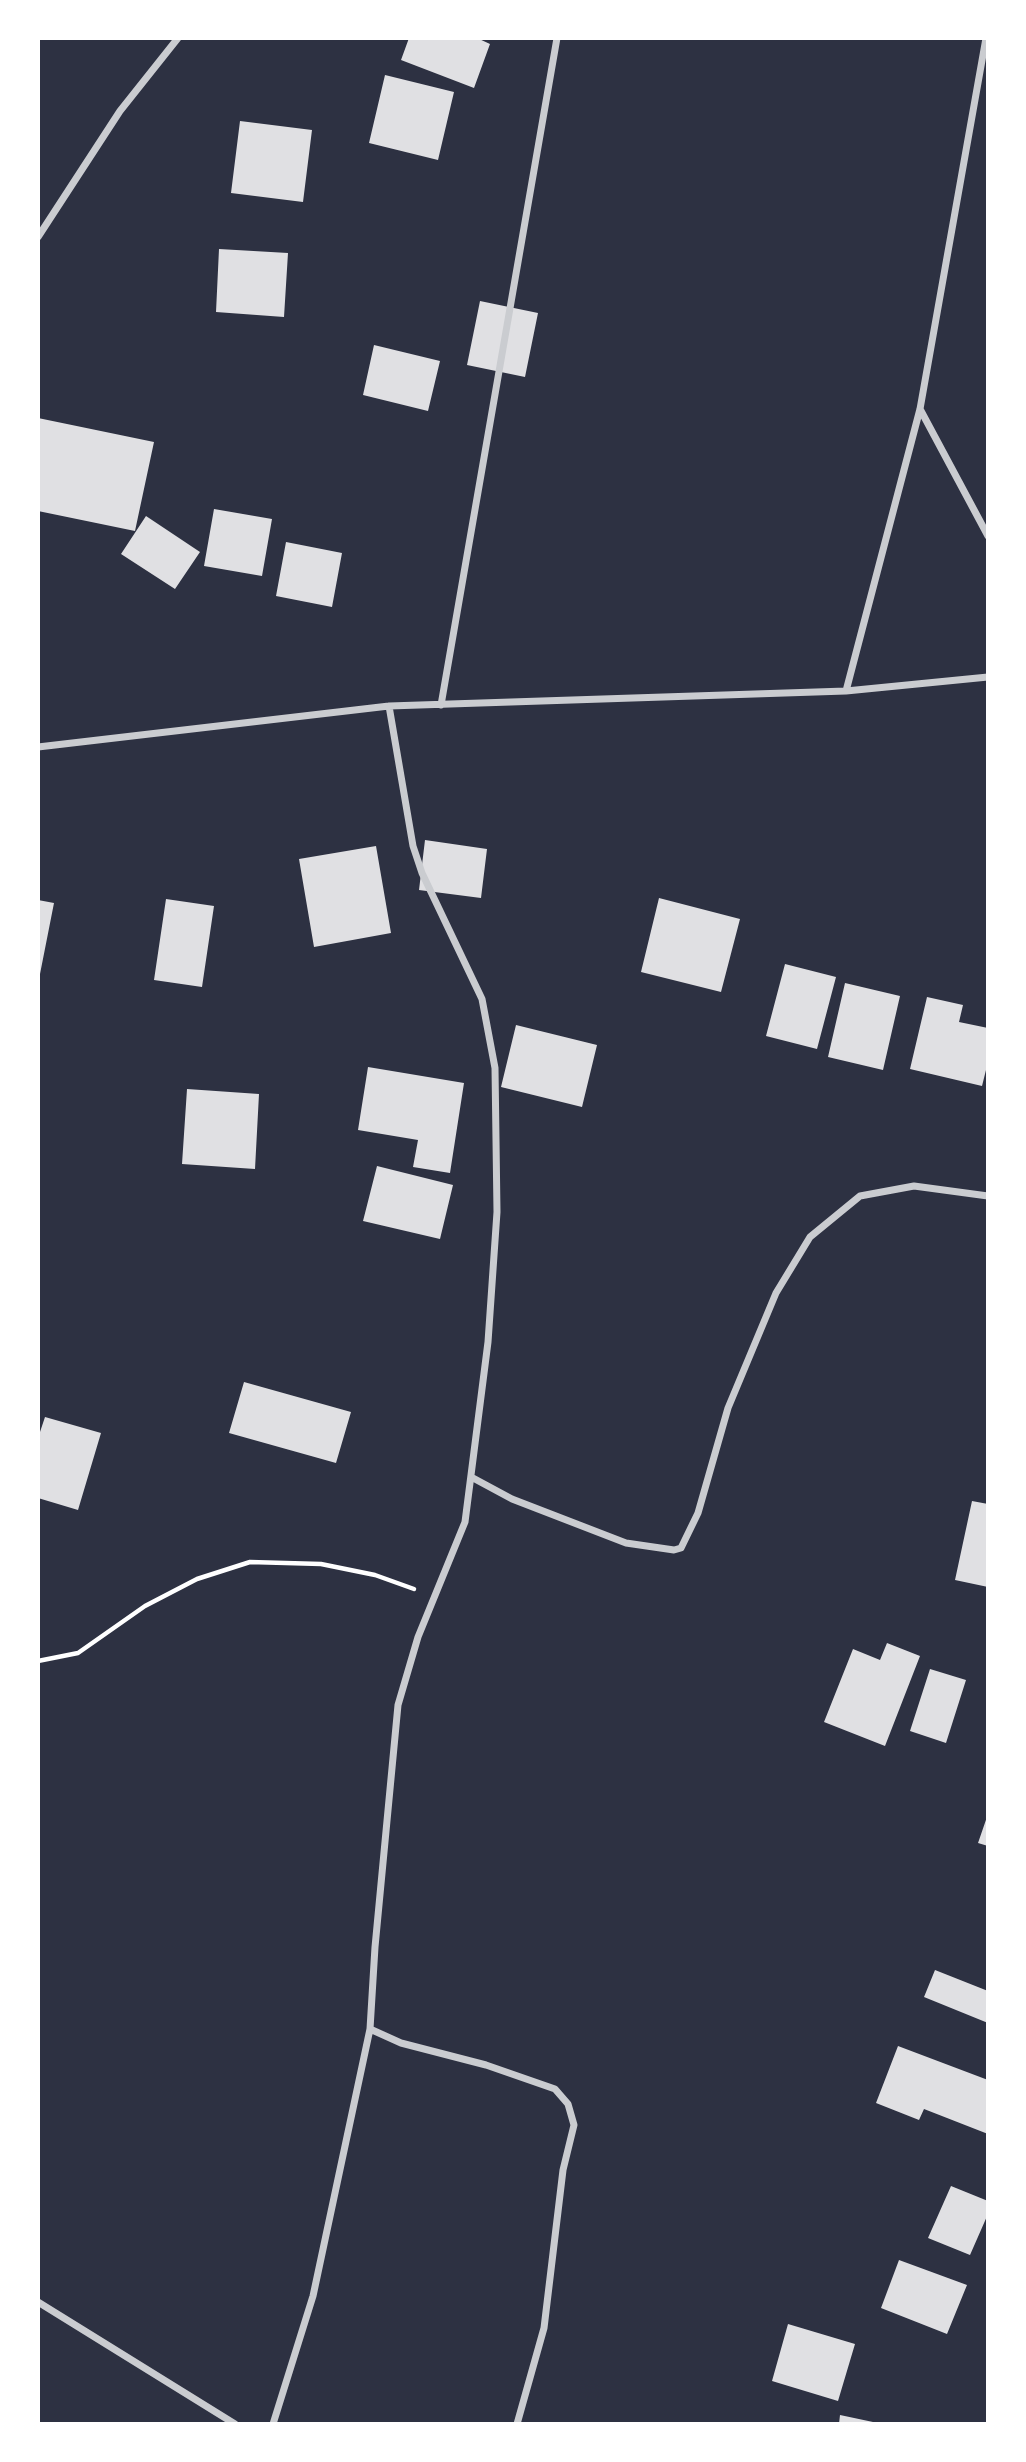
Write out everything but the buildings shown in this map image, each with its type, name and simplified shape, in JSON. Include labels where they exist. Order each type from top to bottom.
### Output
[{"type":"street","points":[[38,237],[120,111],[178,38]]},
{"type":"street","points":[[441,705],[557,38]]},
{"type":"street","points":[[846,691],[920,409],[986,38]]},
{"type":"street","points":[[978,88],[988,89]]},
{"type":"street","points":[[920,409],[988,536]]},
{"type":"street","points":[[38,747],[389,706],[846,691],[988,677]]},
{"type":"street","points":[[273,2424],[313,2296],[370,2029],[374,1947],[398,1705],[434,1596],[465,1522],[473,1478],[497,1212],[495,1068],[482,999],[431,895],[413,846],[389,706]]},
{"type":"street","points":[[473,1478],[512,1499],[626,1543],[674,1550],[681,1548],[698,1513],[728,1408],[776,1293],[810,1237],[860,1196],[914,1186],[988,1196]]},
{"type":"street","points":[[370,2029],[401,2043],[486,2065],[555,2089],[568,2104],[574,2125],[563,2170],[544,2328],[517,2424]]},
{"type":"street","points":[[38,2302],[235,2424]]},
{"type":"path","points":[[38,1661],[78,1653],[145,1606],[197,1579],[250,1562],[321,1564],[375,1574],[434,1596]]}]
